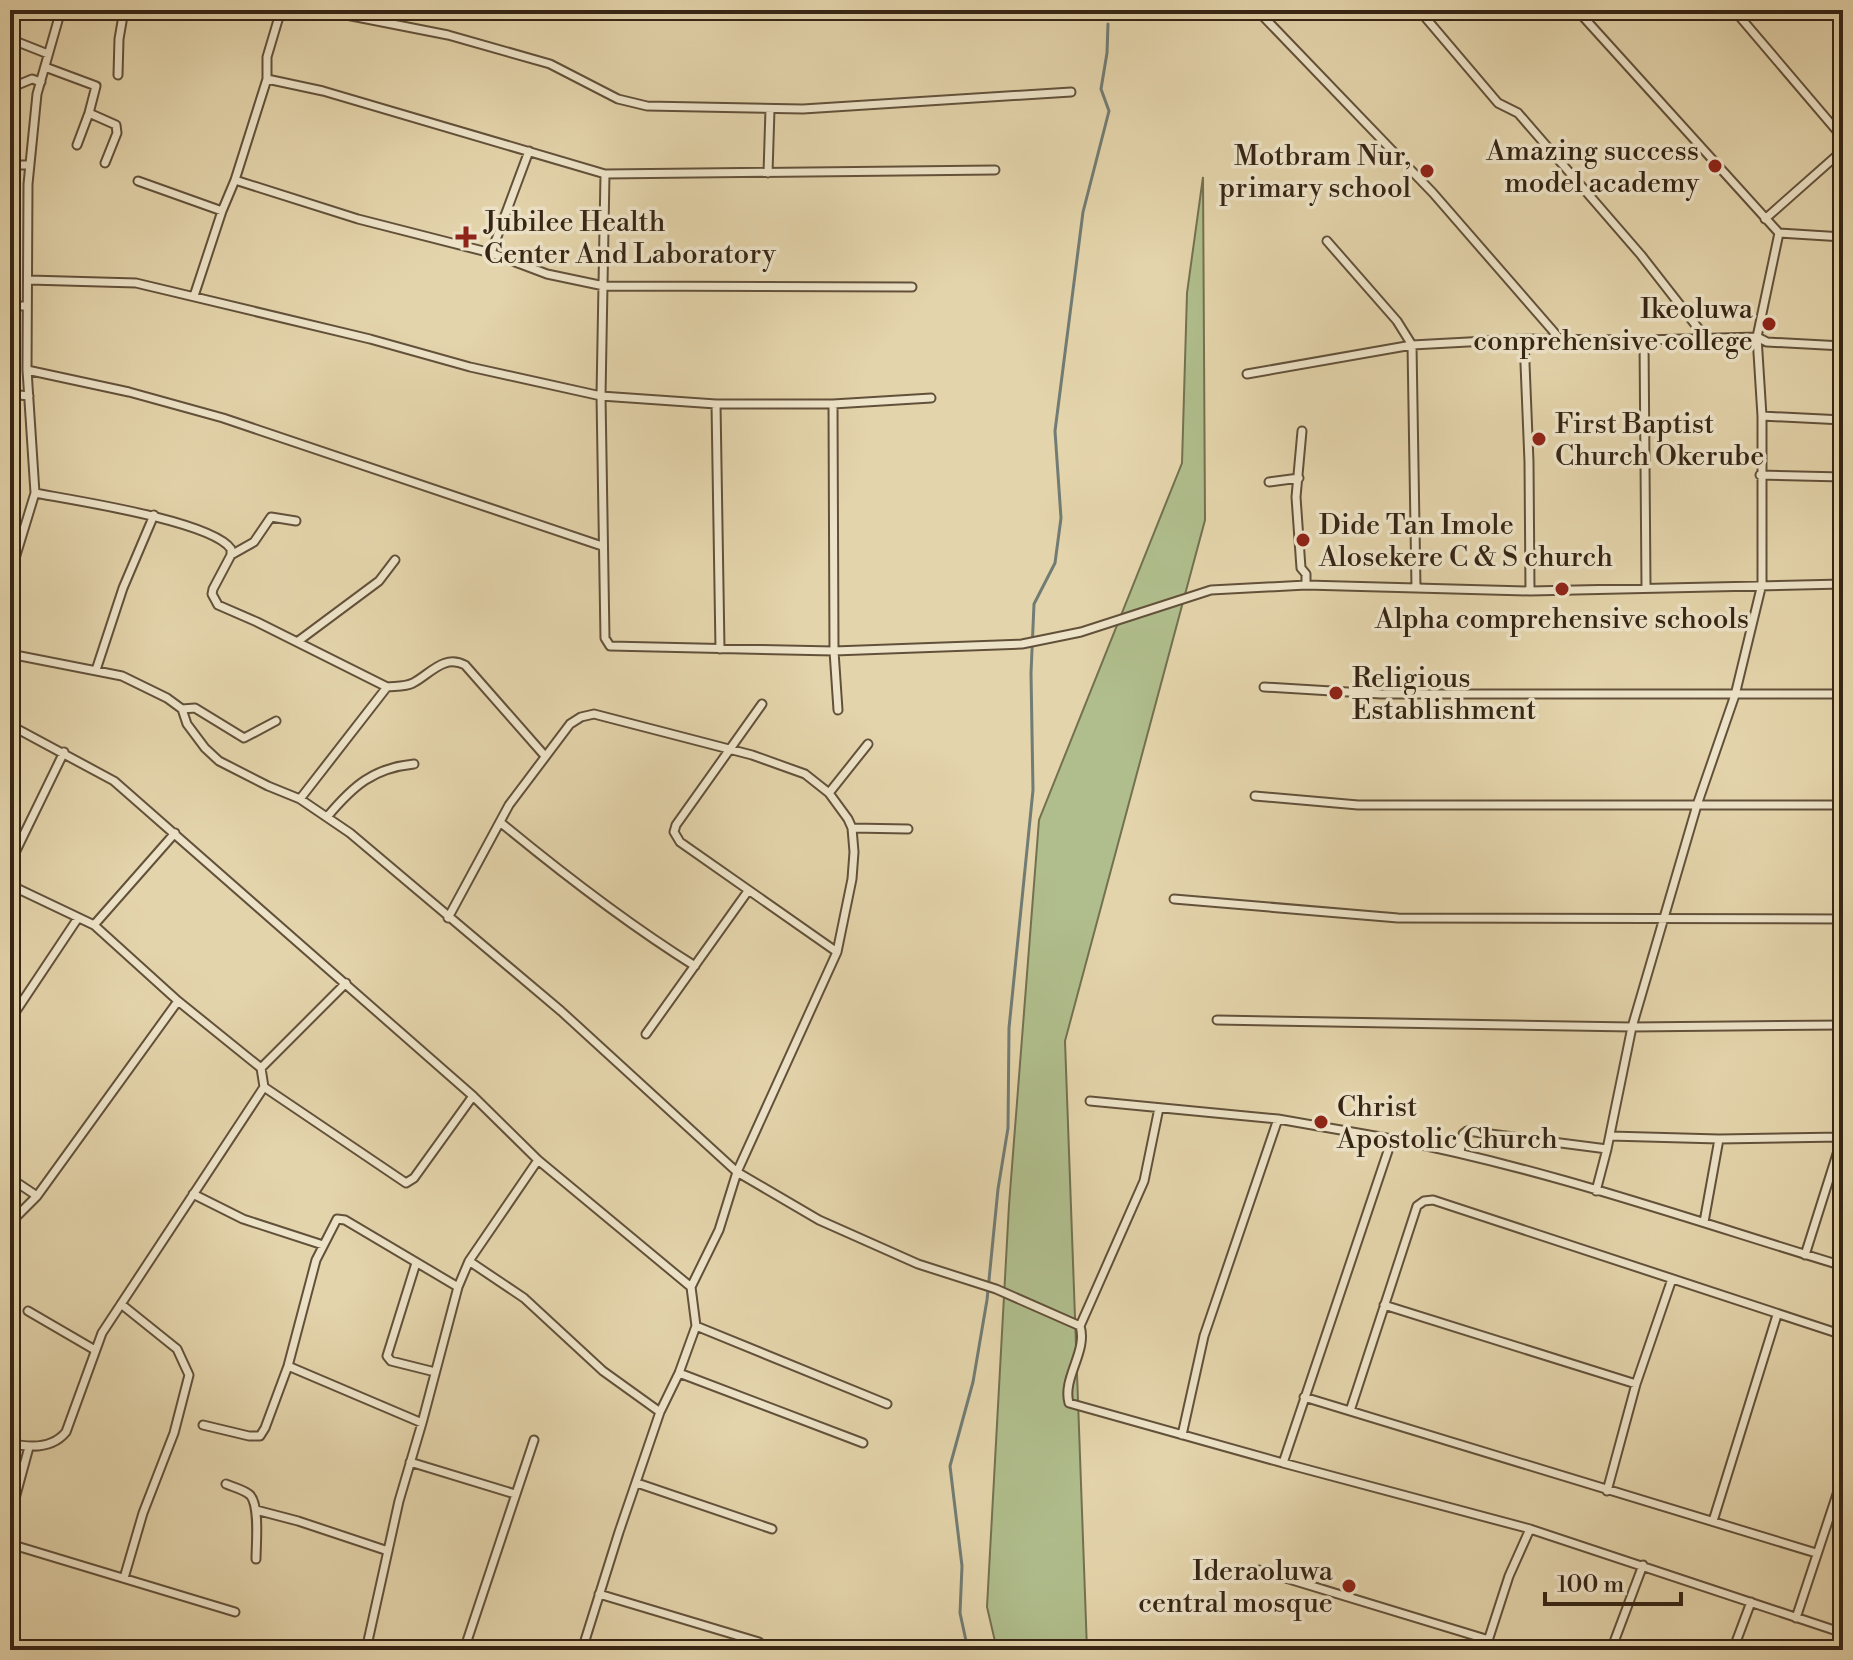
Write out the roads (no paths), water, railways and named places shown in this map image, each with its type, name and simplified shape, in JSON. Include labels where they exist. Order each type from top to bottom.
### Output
[{"type":"street","points":[[10,575],[35,493],[27,370],[30,165],[35,111],[61,10]]},
{"type":"street","points":[[118,75],[124,10]]},
{"type":"street","points":[[194,296],[267,79],[267,57],[281,10]]},
{"type":"street","points":[[321,10],[448,35],[550,64],[618,99],[647,106],[770,109],[1071,92]]},
{"type":"street","points":[[1081,10],[1134,13],[1163,10]]},
{"type":"street","points":[[1257,10],[1433,193],[1560,339]]},
{"type":"street","points":[[1419,10],[1498,103],[1518,113],[1641,255],[1705,337]]},
{"type":"street","points":[[1577,10],[1779,233],[1843,237]]},
{"type":"street","points":[[1734,10],[1843,138]]},
{"type":"street","points":[[10,39],[48,54]]},
{"type":"street","points":[[45,67],[96,86],[77,145]]},
{"type":"street","points":[[10,88],[32,79],[41,82]]},
{"type":"street","points":[[267,79],[323,91],[605,174],[995,170]]},
{"type":"street","points":[[768,173],[770,109]]},
{"type":"street","points":[[89,113],[116,125],[117,133],[105,163]]},
{"type":"street","points":[[1765,219],[1843,150]]},
{"type":"street","points":[[491,253],[529,151]]},
{"type":"street","points":[[10,165],[30,165]]},
{"type":"street","points":[[605,174],[602,546],[606,644],[614,647],[834,651],[1022,644],[1081,632],[1211,590],[1306,585],[1530,591],[1646,586],[1843,584]]},
{"type":"street","points":[[235,180],[358,219],[491,253],[547,274],[604,286],[912,287]]},
{"type":"street","points":[[138,181],[222,211]]},
{"type":"street","points":[[1596,1191],[1632,1027],[1697,805],[1735,695],[1762,584],[1762,416],[1757,337],[1779,233]]},
{"type":"street","points":[[1327,241],[1397,321],[1412,345],[1416,588]]},
{"type":"street","points":[[29,280],[121,281],[194,296],[470,367],[601,396],[716,404],[833,404],[931,398]]},
{"type":"street","points":[[10,306],[27,306]]},
{"type":"street","points":[[1247,374],[1412,345],[1524,339],[1757,337],[1767,342],[1843,346]]},
{"type":"street","points":[[1524,339],[1530,591]]},
{"type":"street","points":[[1644,340],[1646,586]]},
{"type":"street","points":[[27,370],[129,392],[223,418],[602,546]]},
{"type":"street","points":[[10,394],[29,396]]},
{"type":"street","points":[[716,404],[720,649]]},
{"type":"street","points":[[833,404],[834,651],[838,710]]},
{"type":"street","points":[[1762,416],[1843,420]]},
{"type":"street","points":[[1302,431],[1296,497],[1301,568],[1306,574],[1306,585]]},
{"type":"street","points":[[1760,475],[1843,477]]},
{"type":"street","points":[[1269,482],[1299,478]]},
{"type":"street","points":[[35,493],[154,515],[221,540],[231,549],[231,555],[213,589],[218,605],[387,687],[409,686],[440,664],[458,661],[465,665],[545,756]]},
{"type":"street","points":[[96,670],[123,588],[154,515]]},
{"type":"street","points":[[231,555],[254,542],[271,517],[296,521]]},
{"type":"street","points":[[297,642],[379,581],[395,560]]},
{"type":"street","points":[[10,654],[96,670],[140,683],[182,709],[195,708],[244,738],[276,721]]},
{"type":"street","points":[[300,799],[387,687]]},
{"type":"street","points":[[1264,687],[1381,694],[1843,694]]},
{"type":"street","points":[[762,704],[727,750],[674,832],[680,842],[837,952]]},
{"type":"street","points":[[182,709],[187,724],[219,761],[300,799],[327,817],[561,1011],[737,1172],[819,1220],[918,1264],[996,1289],[1080,1326]]},
{"type":"street","points":[[448,918],[500,822],[545,756],[570,724],[594,714],[752,755],[805,774],[829,793],[852,828],[852,879],[837,952],[737,1172],[719,1230],[691,1287],[696,1326],[679,1373],[660,1412],[582,1650]]},
{"type":"street","points":[[10,725],[114,781],[473,1096],[538,1160],[691,1287]]},
{"type":"street","points":[[829,793],[868,744]]},
{"type":"street","points":[[10,863],[64,752]]},
{"type":"street","points":[[327,817],[354,787],[368,777],[414,764]]},
{"type":"street","points":[[1255,796],[1358,805],[1843,805]]},
{"type":"street","points":[[500,822],[576,886],[695,966]]},
{"type":"street","points":[[852,828],[908,829]]},
{"type":"street","points":[[94,925],[175,833]]},
{"type":"street","points":[[10,885],[94,925],[178,1001],[261,1068],[264,1087],[121,1304],[95,1350],[66,1432],[54,1443],[29,1447],[10,1443]]},
{"type":"street","points":[[646,1034],[748,891]]},
{"type":"street","points":[[1174,899],[1398,918],[1843,919]]},
{"type":"street","points":[[10,1020],[78,918]]},
{"type":"street","points":[[261,1068],[346,983]]},
{"type":"street","points":[[10,1223],[37,1196],[178,1001]]},
{"type":"street","points":[[1217,1020],[1632,1027],[1843,1025]]},
{"type":"street","points":[[264,1087],[406,1183],[414,1178],[473,1096]]},
{"type":"street","points":[[1090,1101],[1278,1119],[1460,1153],[1704,1222],[1843,1266]]},
{"type":"street","points":[[1159,1108],[1144,1181],[1080,1326],[1081,1339],[1068,1389],[1069,1403],[1125,1421],[1530,1529],[1843,1633]]},
{"type":"street","points":[[1182,1435],[1204,1336],[1278,1119]]},
{"type":"street","points":[[1460,1153],[1463,1134],[1467,1131],[1607,1149]]},
{"type":"street","points":[[1610,1136],[1719,1139],[1843,1135],[1805,1255]]},
{"type":"street","points":[[1283,1463],[1392,1139]]},
{"type":"street","points":[[1704,1222],[1719,1139]]},
{"type":"street","points":[[380,1650],[366,1648],[410,1462],[458,1287],[469,1261],[538,1160]]},
{"type":"street","points":[[10,1178],[37,1196]]},
{"type":"street","points":[[193,1194],[243,1219],[323,1245]]},
{"type":"street","points":[[1350,1411],[1417,1206],[1424,1201],[1433,1200],[1843,1335]]},
{"type":"street","points":[[203,1425],[260,1436],[288,1366],[306,1289],[333,1223],[341,1219],[458,1287]]},
{"type":"street","points":[[469,1261],[524,1298],[603,1371],[660,1412]]},
{"type":"street","points":[[416,1263],[387,1356],[391,1361],[435,1372]]},
{"type":"street","points":[[1607,1491],[1636,1384],[1672,1279]]},
{"type":"street","points":[[121,1304],[177,1349],[189,1375],[174,1433],[143,1513],[124,1578]]},
{"type":"street","points":[[1384,1305],[1636,1384]]},
{"type":"street","points":[[28,1311],[95,1350]]},
{"type":"street","points":[[1713,1521],[1777,1315]]},
{"type":"street","points":[[696,1326],[887,1404]]},
{"type":"street","points":[[288,1366],[422,1423]]},
{"type":"street","points":[[679,1373],[863,1443]]},
{"type":"street","points":[[1304,1397],[1816,1553]]},
{"type":"street","points":[[464,1650],[534,1440]]},
{"type":"street","points":[[10,1517],[29,1447]]},
{"type":"street","points":[[410,1462],[515,1494]]},
{"type":"street","points":[[1796,1618],[1843,1476]]},
{"type":"street","points":[[637,1483],[772,1529]]},
{"type":"street","points":[[226,1484],[249,1495],[256,1510],[256,1559]]},
{"type":"street","points":[[256,1510],[388,1551]]},
{"type":"street","points":[[1485,1650],[1509,1576],[1530,1529]]},
{"type":"street","points":[[10,1544],[235,1612]]},
{"type":"street","points":[[1611,1650],[1643,1565]]},
{"type":"street","points":[[1259,1570],[1489,1640]]},
{"type":"street","points":[[599,1594],[759,1642]]},
{"type":"street","points":[[1733,1650],[1751,1602]]},
{"type":"waterway","points":[[968,1650],[960,1613],[962,1566],[950,1466],[973,1382],[987,1300],[998,1189],[1008,1128],[1009,1028],[1033,790],[1031,673],[1034,604],[1055,563],[1061,518],[1055,431],[1083,212],[1109,111],[1101,89],[1108,24]]},
{"type":"place","name":"Amazing success model academy","points":[[1715,166]]},
{"type":"place","name":"Motbram Nur, primary school","points":[[1427,171]]},
{"type":"place","name":"Jubilee Health Center And Laboratory","points":[[466,237]]},
{"type":"place","name":"Ikeoluwa conprehensive college","points":[[1769,324]]},
{"type":"place","name":"First Baptist Church Okerube","points":[[1539,439]]},
{"type":"place","name":"Dide Tan Imole Alosekere C & S church","points":[[1303,540]]},
{"type":"place","name":"Alpha comprehensive schools","points":[[1562,589]]},
{"type":"place","name":"Religious Establishment","points":[[1336,693]]},
{"type":"place","name":"Christ Apostolic Church","points":[[1321,1122]]},
{"type":"place","name":"Ideraoluwa central mosque","points":[[1349,1586]]}]
